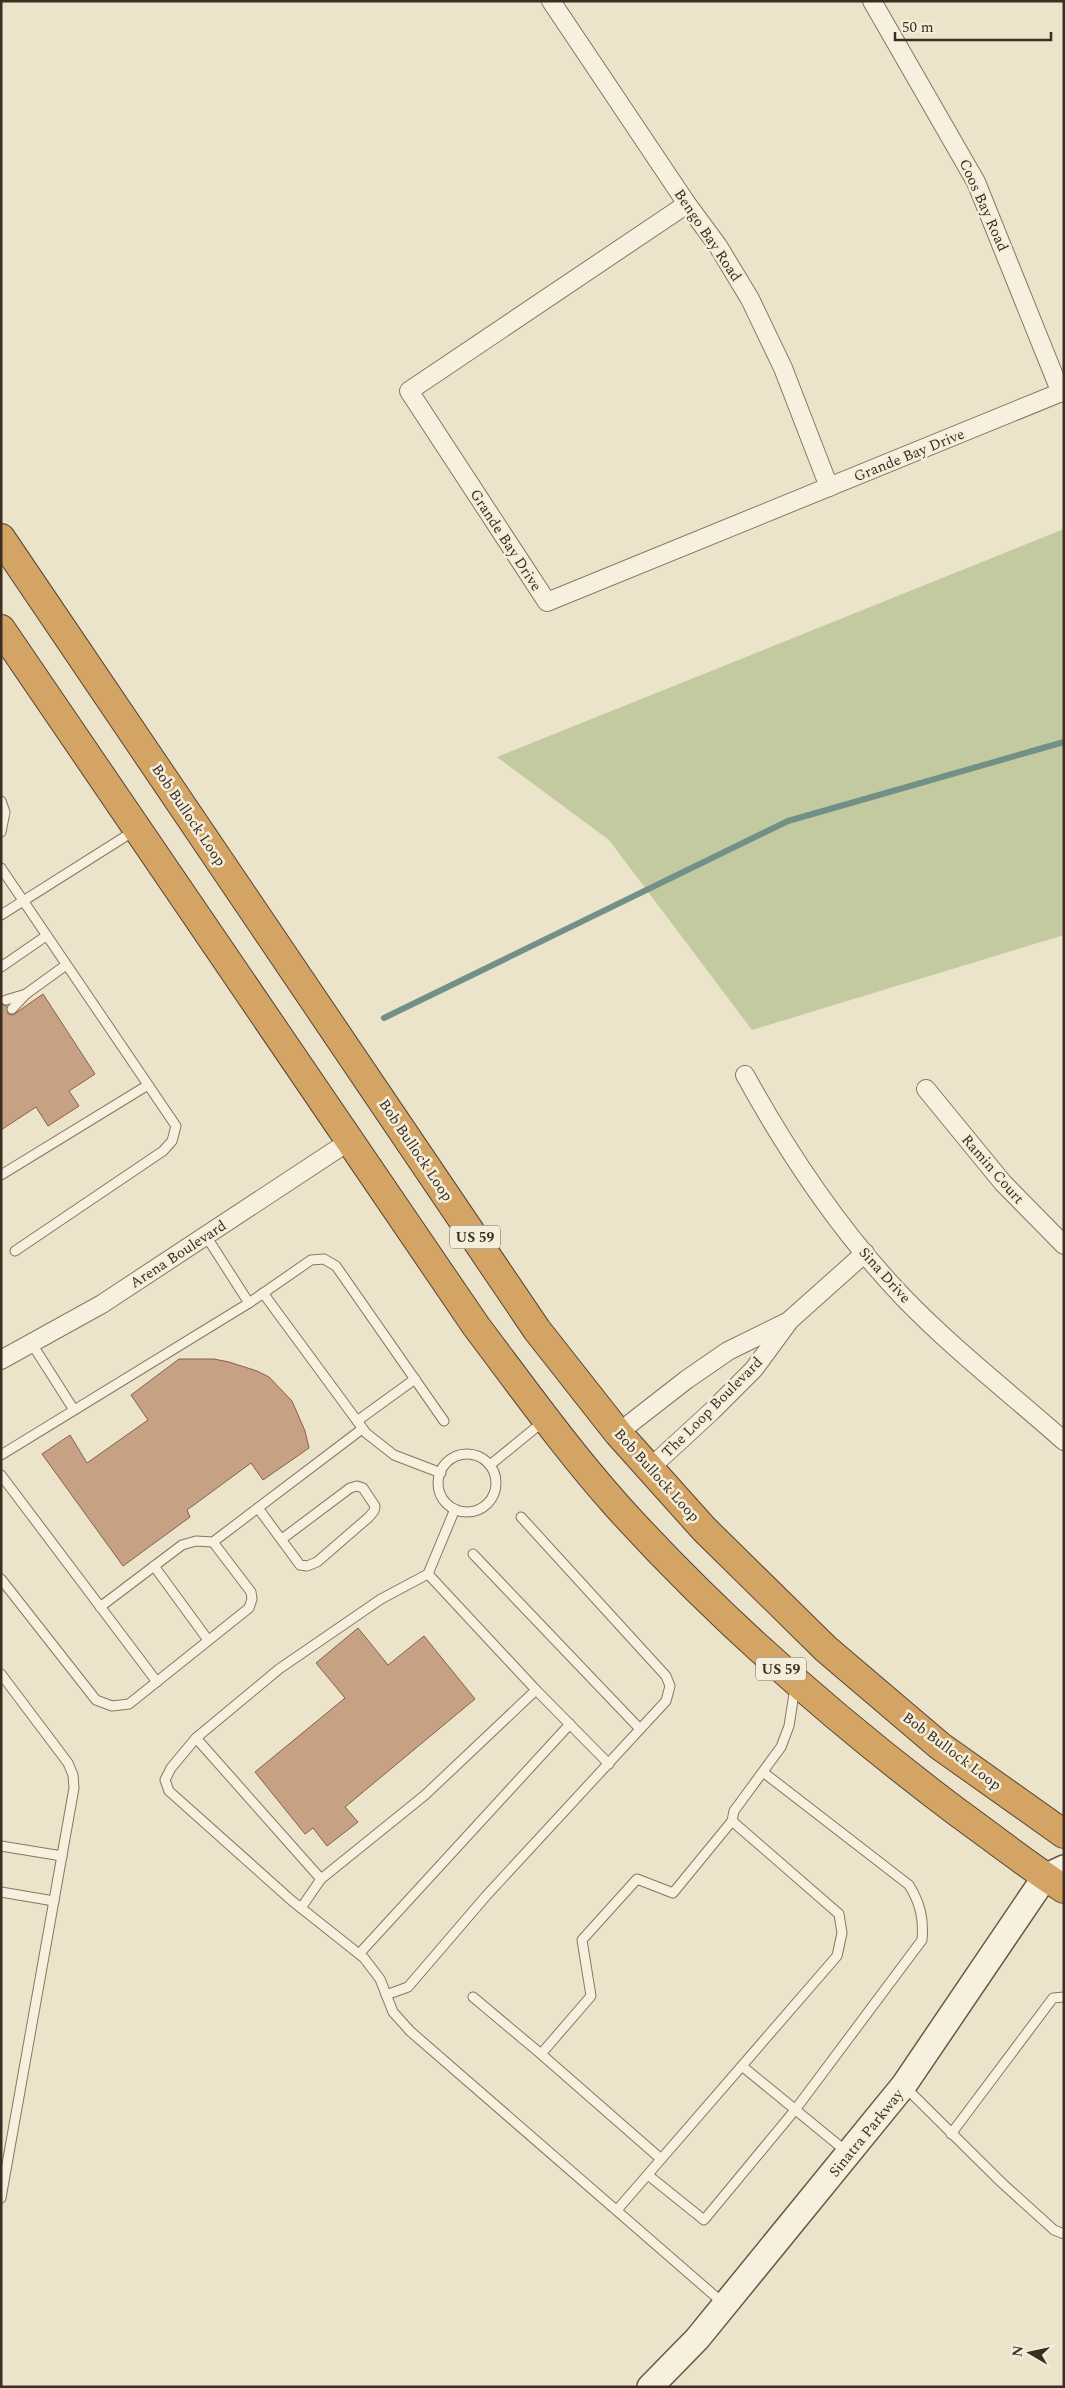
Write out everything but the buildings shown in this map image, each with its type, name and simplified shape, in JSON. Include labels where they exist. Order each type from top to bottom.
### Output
[{"type":"highway","name":"Bob Bullock Loop","points":[[1,538],[537,1330],[618,1433],[704,1529],[826,1649],[940,1746],[1064,1834]]},
{"type":"highway","name":"US 59","points":[[1,628],[476,1326],[546,1420],[618,1506],[708,1601],[796,1682],[904,1772],[1057,1878]]},
{"type":"street","name":"Bengo Bay Road","points":[[551,1],[687,204],[718,246],[750,299],[783,368],[829,487]]},
{"type":"street","name":"Coos Bay Road","points":[[872,1],[976,182],[1062,392]]},
{"type":"street","name":"Grande Bay Drive","points":[[687,204],[409,391],[548,602],[1062,392]]},
{"type":"street","name":"Sina Drive","points":[[745,1076],[775,1130],[848,1234],[903,1297],[971,1362],[1064,1441]]},
{"type":"street","name":"Ramin Court","points":[[926,1089],[1003,1183],[1064,1245]]},
{"type":"street","name":"Arena Boulevard","points":[[1,1360],[102,1304],[351,1140]]},
{"type":"street","name":"The Loop Boulevard","points":[[650,1468],[754,1369],[790,1320],[865,1253]]},
{"type":"street","name":"The Loop Boulevard","points":[[618,1433],[686,1380],[728,1351],[790,1320]]},
{"type":"street","name":"Sinatra Parkway","points":[[650,2387],[697,2338],[849,2154],[904,2085],[1057,1878]]},
{"type":"lane","points":[[1,801],[5,812],[1,832]]},
{"type":"lane","points":[[1,914],[138,828]]},
{"type":"lane","points":[[1,868],[22,902],[176,1126],[172,1141],[163,1151],[15,1251]]},
{"type":"lane","points":[[1,967],[46,936]]},
{"type":"lane","points":[[12,1009],[26,994],[66,966]]},
{"type":"lane","points":[[6,1000],[26,994]]},
{"type":"lane","points":[[1,1175],[148,1085]]},
{"type":"lane","points":[[206,1236],[249,1303]]},
{"type":"lane","points":[[1,1455],[249,1303],[311,1260],[324,1259],[336,1266],[444,1421]]},
{"type":"lane","points":[[263,1293],[360,1425],[394,1456],[441,1473]]},
{"type":"lane","points":[[32,1344],[74,1410]]},
{"type":"lane","points":[[100,1607],[182,1545],[196,1541],[213,1542],[258,1508],[415,1379]]},
{"type":"lane","points":[[490,1465],[546,1420]]},
{"type":"lane","points":[[466,1454],[475,1455],[490,1465],[496,1481],[492,1499],[477,1510],[467,1512],[455,1509],[442,1497],[439,1488],[441,1473],[449,1461],[466,1454]]},
{"type":"lane","points":[[1,1476],[157,1682]]},
{"type":"lane","points":[[258,1508],[300,1565],[307,1566],[318,1562],[369,1518],[375,1506],[364,1488],[357,1486],[350,1488],[282,1540]]},
{"type":"lane","points":[[455,1509],[428,1574],[381,1599],[278,1669],[196,1738],[171,1768],[165,1780],[169,1791],[301,1908],[359,1954],[380,1979],[393,2012],[410,2032],[725,2304]]},
{"type":"lane","points":[[386,1995],[408,1987],[486,1896],[666,1701],[670,1686],[666,1676],[521,1517]]},
{"type":"lane","points":[[1,1579],[96,1700],[112,1706],[129,1704],[249,1608],[252,1599],[250,1592],[213,1542]]},
{"type":"lane","points":[[473,1554],[640,1729]]},
{"type":"lane","points":[[154,1566],[208,1640]]},
{"type":"lane","points":[[428,1574],[608,1764]]},
{"type":"lane","points":[[1,1674],[68,1763],[73,1775],[74,1788],[1,2198]]},
{"type":"lane","points":[[541,2054],[591,1996],[582,1940],[637,1879],[673,1893],[732,1821],[734,1811],[781,1748],[788,1726],[796,1682]]},
{"type":"lane","points":[[301,1908],[321,1879],[425,1795],[536,1690]]},
{"type":"lane","points":[[359,1954],[570,1724]]},
{"type":"lane","points":[[196,1738],[321,1879]]},
{"type":"lane","points":[[648,2175],[704,2220],[795,2110],[922,1940],[923,1924],[919,1902],[909,1885],[763,1772]]},
{"type":"lane","points":[[617,2210],[837,1956],[842,1933],[838,1914],[732,1821]]},
{"type":"lane","points":[[1,1846],[62,1856]]},
{"type":"lane","points":[[1,1892],[54,1901]]},
{"type":"lane","points":[[473,1997],[661,2159]]},
{"type":"lane","points":[[951,2134],[1053,1998],[1064,1997]]},
{"type":"lane","points":[[742,2066],[849,2154]]},
{"type":"lane","points":[[904,2085],[951,2134],[1054,2230],[1064,2234]]},
{"type":"green space","points":[[1064,529],[1064,935],[752,1030],[609,840],[497,757]]},
{"type":"waterway","points":[[384,1018],[788,821],[1064,742]]}]
